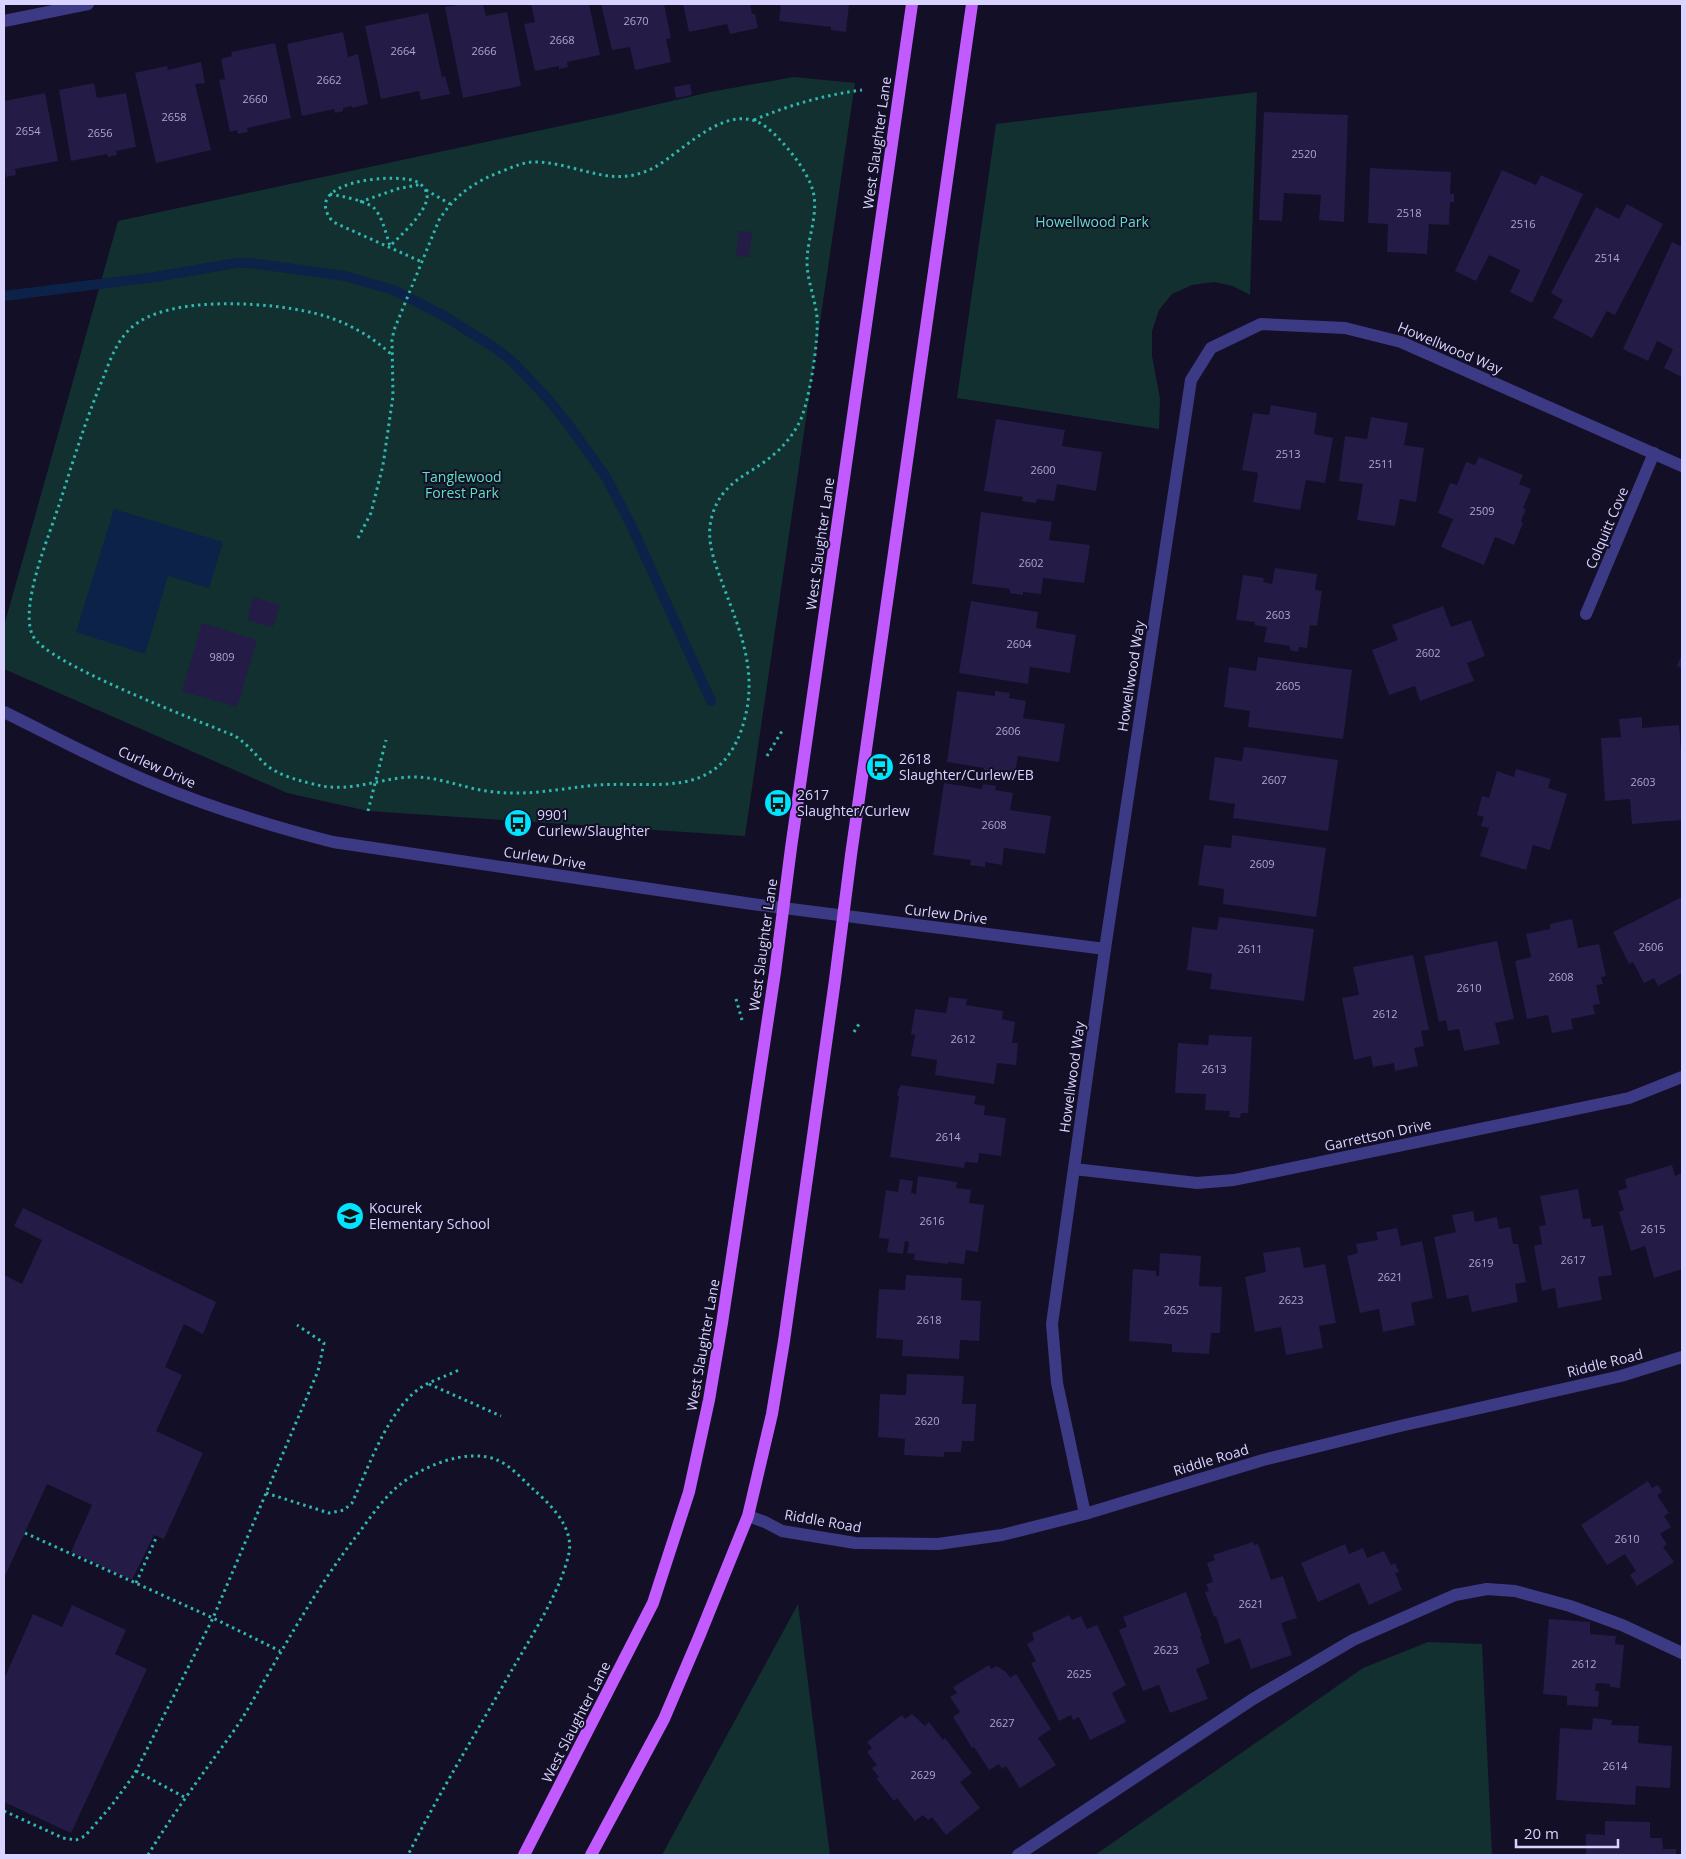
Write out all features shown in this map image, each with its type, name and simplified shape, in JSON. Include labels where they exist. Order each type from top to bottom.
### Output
[{"type":"main road","name":"West Slaughter Lane","points":[[524,1855],[653,1603],[689,1492],[709,1400],[776,972],[783,908],[912,4]]},
{"type":"main road","points":[[591,1855],[664,1719],[699,1637],[748,1516],[772,1414],[784,1341],[972,4]]},
{"type":"street","points":[[4,21],[88,4]]},
{"type":"street","name":"Howellwood Way","points":[[1085,1514],[1057,1383],[1052,1324],[1105,949],[1191,380],[1211,348],[1261,324],[1345,328],[1401,342],[1682,466]]},
{"type":"street","name":"Colquitt Cove","points":[[1586,614],[1654,453]]},
{"type":"street","name":"Curlew Drive","points":[[4,712],[150,783],[207,805],[274,827],[333,842],[783,908],[1105,949]]},
{"type":"street","name":"Garrettson Drive","points":[[1074,1169],[1197,1183],[1234,1180],[1628,1098],[1682,1077]]},
{"type":"street","name":"Riddle Road","points":[[748,1516],[782,1531],[855,1543],[938,1544],[1002,1535],[1085,1514],[1263,1460],[1400,1426],[1621,1376],[1682,1357]]},
{"type":"street","points":[[1018,1855],[1253,1699],[1353,1640],[1455,1595],[1487,1589],[1515,1591],[1570,1606],[1622,1625],[1682,1653]]},
{"type":"path","points":[[754,121],[777,110],[830,94],[862,90]]},
{"type":"path","points":[[358,538],[371,513],[383,465],[394,396],[393,356],[392,340],[397,322],[439,220],[450,204],[468,187],[486,177],[527,162],[541,162],[612,176],[639,174],[664,161],[704,132],[726,122],[741,119],[754,121],[765,126],[799,163],[810,180],[816,206],[807,255],[807,268],[818,321],[805,410],[798,426],[771,456],[743,474],[726,488],[715,507],[709,529],[710,546],[716,567],[741,634],[748,663],[750,686],[748,707],[734,746],[725,760],[713,771],[682,784],[595,785],[540,793],[510,794],[480,790],[437,778],[404,777],[375,784],[336,787],[321,786],[274,770],[266,765],[246,743],[235,736],[88,673],[45,649],[33,636],[29,613],[32,589],[44,550],[98,391],[119,343],[129,330],[139,322],[162,311],[184,307],[222,304],[267,305],[305,312],[339,322],[373,339],[393,356]]},
{"type":"path","points":[[422,262],[333,222],[325,210],[326,202],[330,194],[356,182],[397,179],[413,180],[422,184],[426,190],[450,204]]},
{"type":"path","points":[[360,202],[398,189],[422,184]]},
{"type":"path","points":[[390,246],[412,223],[421,210],[427,198],[426,190]]},
{"type":"path","points":[[330,194],[374,208],[390,246]]},
{"type":"path","points":[[768,756],[783,726]]},
{"type":"path","points":[[368,811],[386,740]]},
{"type":"path","points":[[4,1811],[63,1838],[76,1840],[85,1836],[112,1805],[136,1771],[214,1618],[318,1371],[324,1344],[297,1325]]},
{"type":"path","points":[[266,1493],[329,1513],[344,1510],[352,1503],[390,1420],[406,1401],[425,1385],[461,1369]]},
{"type":"path","points":[[429,1384],[501,1416]]},
{"type":"path","points":[[148,1855],[245,1714],[280,1651],[342,1554],[372,1514],[398,1486],[428,1466],[457,1457],[478,1456],[497,1460],[517,1474],[550,1505],[565,1526],[570,1550],[561,1579],[530,1639],[426,1820],[408,1855]]},
{"type":"path","points":[[24,1533],[214,1618],[280,1651]]},
{"type":"path","points":[[136,1583],[157,1536]]},
{"type":"path","points":[[136,1771],[186,1798]]},
{"type":"green space","name":"Tanglewood Forest Park","points":[[794,77],[855,83],[745,836],[368,811],[287,793],[4,669],[4,626],[118,221],[710,92]]},
{"type":"green space","name":"Howellwood Park","points":[[1257,92],[1250,295],[1233,286],[1214,282],[1192,285],[1172,294],[1159,310],[1152,331],[1152,356],[1160,399],[1159,429],[957,398],[996,124]]},
{"type":"green space","points":[[798,1604],[830,1855],[662,1855]]},
{"type":"green space","points":[[1428,1642],[1482,1644],[1492,1855],[1095,1855],[1363,1668]]},
{"type":"water","points":[[114,509],[223,542],[209,588],[168,576],[145,654],[76,632]]},
{"type":"building","points":[[483,4],[486,16],[507,12],[521,86],[463,98],[445,7]]},
{"type":"building","points":[[531,4],[589,4],[600,55],[567,62],[568,67],[559,69],[559,66],[535,71],[524,24],[535,22]]},
{"type":"building","points":[[601,4],[664,4],[671,38],[666,39],[671,62],[635,70],[630,47],[612,50]]},
{"type":"building","points":[[683,4],[750,4],[752,14],[755,14],[758,28],[730,34],[727,24],[689,32]]},
{"type":"building","points":[[781,4],[849,4],[846,32],[831,30],[831,27],[779,21]]},
{"type":"building","points":[[428,13],[442,77],[445,76],[450,94],[421,100],[419,91],[381,99],[365,26]]},
{"type":"building","points":[[343,32],[348,57],[358,54],[368,104],[343,108],[343,111],[335,113],[334,109],[302,116],[287,44]]},
{"type":"building","points":[[275,43],[291,118],[247,128],[248,132],[238,134],[237,130],[230,132],[219,80],[225,79],[221,59],[232,56],[231,52]]},
{"type":"building","points":[[201,62],[205,83],[195,84],[211,150],[156,163],[135,73],[167,66],[168,70]]},
{"type":"building","points":[[94,83],[97,98],[126,93],[136,147],[116,151],[117,155],[108,157],[107,154],[71,161],[59,90]]},
{"type":"building","points":[[690,84],[692,95],[676,98],[674,87]]},
{"type":"building","points":[[45,93],[58,161],[15,169],[16,175],[6,177],[6,173],[4,174],[4,101]]},
{"type":"building","points":[[1264,112],[1348,115],[1344,222],[1319,220],[1321,195],[1284,193],[1282,221],[1259,220]]},
{"type":"building","points":[[1370,168],[1451,172],[1450,194],[1454,194],[1454,202],[1450,202],[1449,225],[1429,224],[1427,254],[1387,252],[1388,224],[1368,223]]},
{"type":"building","points":[[1502,170],[1536,185],[1541,175],[1583,194],[1532,303],[1510,292],[1520,270],[1489,255],[1476,281],[1455,271]]},
{"type":"building","points":[[1627,204],[1663,224],[1615,315],[1607,311],[1592,338],[1553,318],[1563,300],[1551,293],[1596,207],[1619,219]]},
{"type":"building","points":[[739,231],[752,232],[749,257],[736,256]]},
{"type":"building","points":[[1672,242],[1682,247],[1682,377],[1664,368],[1673,349],[1657,341],[1648,361],[1623,349]]},
{"type":"building","points":[[1271,405],[1317,413],[1314,434],[1333,438],[1325,483],[1306,480],[1300,510],[1253,502],[1258,473],[1242,470],[1253,413],[1269,415]]},
{"type":"building","points":[[1371,417],[1408,423],[1404,445],[1424,448],[1416,502],[1400,499],[1395,526],[1357,520],[1363,484],[1339,481],[1345,436],[1367,439]]},
{"type":"building","points":[[996,419],[1065,430],[1062,446],[1102,452],[1096,491],[1057,484],[1054,501],[1037,499],[1036,503],[1022,501],[1023,497],[984,491]]},
{"type":"building","points":[[1479,457],[1523,475],[1519,484],[1531,489],[1523,508],[1526,509],[1521,521],[1523,523],[1514,545],[1495,537],[1484,565],[1441,547],[1453,519],[1438,513],[1450,483],[1457,485],[1466,462],[1475,465]]},
{"type":"building","points":[[981,512],[1052,522],[1049,540],[1090,545],[1084,583],[1043,578],[1041,594],[1023,592],[1023,595],[1010,593],[1010,589],[972,584]]},
{"type":"building","points":[[1275,568],[1317,574],[1315,590],[1322,591],[1317,626],[1310,625],[1307,648],[1299,647],[1298,652],[1290,650],[1290,646],[1264,642],[1267,627],[1255,625],[1255,622],[1236,620],[1243,575],[1264,578],[1263,582],[1272,584]]},
{"type":"building","points":[[253,597],[280,605],[273,627],[247,620]]},
{"type":"building","points":[[971,601],[1038,612],[1036,628],[1076,635],[1070,673],[1030,667],[1028,684],[959,673]]},
{"type":"building","points":[[1443,606],[1451,627],[1471,620],[1485,656],[1467,663],[1474,681],[1420,701],[1415,686],[1389,695],[1372,650],[1398,640],[1392,625]]},
{"type":"building","points":[[202,623],[257,640],[237,707],[182,691]]},
{"type":"building","points":[[1682,654],[1682,668],[1677,666]]},
{"type":"building","points":[[1258,657],[1352,670],[1343,739],[1248,727],[1250,711],[1224,707],[1229,667],[1256,671]]},
{"type":"building","points":[[957,691],[995,696],[995,691],[1010,693],[1009,698],[1026,701],[1023,718],[1065,724],[1059,762],[1018,756],[1015,772],[999,770],[998,775],[983,772],[984,768],[947,762]]},
{"type":"building","points":[[1642,717],[1642,728],[1679,725],[1682,765],[1682,820],[1632,824],[1630,799],[1605,801],[1601,738],[1621,737],[1619,719]]},
{"type":"building","points":[[1244,747],[1338,760],[1328,831],[1233,818],[1235,804],[1209,800],[1215,757],[1242,761]]},
{"type":"building","points":[[1516,769],[1551,779],[1548,788],[1567,794],[1550,850],[1533,845],[1526,870],[1480,856],[1489,828],[1481,826],[1484,817],[1477,815],[1482,796],[1489,798],[1497,771],[1514,777]]},
{"type":"building","points":[[944,783],[982,789],[983,784],[996,786],[995,790],[1013,793],[1010,810],[1051,816],[1045,854],[1004,848],[1002,865],[985,862],[985,867],[970,865],[971,860],[933,855]]},
{"type":"building","points":[[1232,835],[1326,848],[1316,917],[1223,904],[1224,889],[1198,885],[1204,845],[1231,848]]},
{"type":"building","points":[[1682,897],[1682,973],[1658,986],[1654,978],[1644,983],[1633,962],[1629,964],[1613,932]]},
{"type":"building","points":[[1219,917],[1314,929],[1304,1001],[1210,989],[1212,974],[1187,970],[1192,927],[1217,930]]},
{"type":"building","points":[[1572,919],[1578,948],[1599,944],[1606,976],[1601,977],[1603,984],[1596,985],[1600,1004],[1593,1005],[1595,1014],[1571,1019],[1573,1029],[1552,1033],[1548,1015],[1527,1019],[1515,961],[1531,957],[1526,934],[1550,929],[1550,924]]},
{"type":"building","points":[[1497,941],[1514,1019],[1495,1023],[1500,1044],[1464,1051],[1459,1029],[1448,1031],[1446,1020],[1439,1022],[1424,956]]},
{"type":"building","points":[[1413,955],[1429,1030],[1421,1031],[1424,1046],[1414,1048],[1418,1066],[1395,1071],[1394,1063],[1373,1067],[1371,1056],[1354,1060],[1342,998],[1359,995],[1353,967]]},
{"type":"building","points":[[949,997],[967,999],[966,1005],[1003,1011],[1002,1019],[1015,1022],[1012,1043],[1018,1043],[1016,1065],[997,1063],[994,1084],[935,1075],[937,1060],[911,1056],[915,1035],[911,1034],[915,1009],[946,1013]]},
{"type":"building","points":[[1209,1035],[1252,1037],[1248,1113],[1241,1113],[1240,1118],[1229,1117],[1230,1111],[1205,1110],[1206,1094],[1175,1093],[1178,1043],[1208,1045]]},
{"type":"building","points":[[901,1085],[976,1096],[974,1104],[985,1106],[984,1115],[1006,1118],[1001,1156],[979,1153],[978,1163],[965,1162],[964,1168],[890,1157],[899,1096],[897,1096]]},
{"type":"building","points":[[1672,1165],[1675,1176],[1682,1173],[1682,1269],[1654,1278],[1645,1246],[1631,1251],[1619,1212],[1624,1210],[1618,1191],[1627,1188],[1625,1179]]},
{"type":"building","points":[[918,1176],[957,1182],[956,1188],[971,1190],[969,1203],[984,1205],[978,1252],[966,1250],[964,1264],[914,1260],[915,1254],[907,1253],[909,1242],[905,1241],[903,1254],[887,1252],[889,1239],[879,1238],[886,1190],[898,1192],[900,1179],[913,1181],[911,1193],[916,1194]]},
{"type":"building","points":[[1578,1189],[1583,1219],[1590,1218],[1592,1227],[1603,1225],[1612,1275],[1598,1277],[1602,1300],[1558,1308],[1555,1288],[1542,1291],[1534,1246],[1542,1244],[1539,1226],[1546,1225],[1540,1196]]},
{"type":"building","points":[[23,1208],[216,1302],[203,1334],[184,1324],[165,1367],[182,1375],[156,1431],[203,1453],[164,1539],[154,1535],[132,1580],[71,1552],[92,1505],[47,1484],[4,1578],[4,1275],[22,1284],[42,1240],[14,1226]]},
{"type":"building","points":[[1473,1211],[1475,1222],[1497,1217],[1499,1229],[1510,1227],[1513,1244],[1518,1244],[1526,1282],[1515,1284],[1518,1302],[1472,1312],[1468,1295],[1447,1299],[1434,1237],[1456,1232],[1452,1215]]},
{"type":"building","points":[[1397,1228],[1401,1246],[1422,1241],[1433,1298],[1411,1303],[1415,1325],[1383,1332],[1379,1309],[1360,1313],[1347,1256],[1358,1253],[1356,1244],[1378,1240],[1376,1232]]},
{"type":"building","points":[[1300,1247],[1304,1268],[1325,1264],[1336,1323],[1319,1326],[1323,1348],[1286,1355],[1281,1327],[1255,1332],[1245,1277],[1266,1272],[1263,1253]]},
{"type":"building","points":[[1160,1253],[1201,1256],[1199,1286],[1222,1287],[1220,1333],[1211,1333],[1209,1354],[1172,1352],[1172,1344],[1129,1341],[1133,1269],[1156,1271],[1156,1276],[1159,1276]]},
{"type":"building","points":[[906,1275],[962,1278],[961,1300],[981,1301],[979,1341],[960,1340],[959,1359],[902,1356],[903,1340],[876,1338],[879,1289],[905,1290]]},
{"type":"building","points":[[907,1374],[964,1376],[962,1404],[976,1404],[974,1441],[962,1441],[961,1452],[944,1452],[944,1457],[904,1455],[905,1439],[878,1437],[880,1394],[906,1395]]},
{"type":"building","points":[[1648,1481],[1652,1488],[1658,1485],[1662,1492],[1657,1495],[1669,1513],[1664,1516],[1671,1527],[1660,1534],[1667,1544],[1663,1547],[1674,1562],[1637,1586],[1630,1575],[1636,1571],[1625,1554],[1607,1565],[1581,1525]]},
{"type":"building","points":[[1253,1542],[1254,1545],[1258,1544],[1271,1580],[1283,1576],[1297,1618],[1281,1623],[1292,1655],[1251,1669],[1240,1638],[1225,1644],[1216,1616],[1214,1617],[1205,1592],[1209,1591],[1206,1584],[1213,1582],[1207,1563],[1215,1560],[1213,1555]]},
{"type":"building","points":[[1345,1544],[1349,1554],[1363,1548],[1367,1558],[1384,1551],[1391,1565],[1395,1563],[1399,1572],[1395,1573],[1402,1590],[1369,1605],[1359,1583],[1318,1602],[1301,1563]]},
{"type":"building","points":[[1186,1592],[1210,1663],[1196,1669],[1208,1699],[1170,1713],[1159,1685],[1143,1691],[1119,1630],[1127,1627],[1123,1617]]},
{"type":"building","points":[[72,1605],[126,1630],[115,1654],[147,1669],[71,1833],[4,1802],[4,1679],[33,1614],[62,1627]]},
{"type":"building","points":[[1069,1615],[1072,1620],[1081,1616],[1087,1629],[1097,1625],[1126,1685],[1112,1693],[1126,1722],[1090,1740],[1079,1717],[1073,1720],[1071,1715],[1059,1721],[1031,1663],[1036,1661],[1027,1644],[1034,1640],[1032,1633]]},
{"type":"building","points":[[1549,1619],[1590,1622],[1590,1634],[1616,1636],[1615,1644],[1624,1645],[1620,1688],[1610,1687],[1610,1684],[1596,1683],[1595,1691],[1599,1691],[1598,1707],[1567,1705],[1567,1696],[1543,1694]]},
{"type":"building","points":[[989,1665],[991,1669],[997,1666],[1007,1673],[1010,1678],[1016,1674],[1051,1729],[1038,1738],[1056,1765],[1020,1788],[1006,1766],[1002,1769],[999,1764],[989,1770],[974,1747],[972,1748],[953,1717],[960,1712],[950,1697],[957,1693],[953,1687]]},
{"type":"building","points":[[912,1714],[925,1726],[929,1722],[943,1740],[945,1738],[972,1773],[960,1782],[980,1808],[946,1835],[932,1817],[928,1820],[923,1815],[915,1821],[897,1798],[894,1801],[876,1778],[879,1777],[872,1768],[877,1765],[867,1752],[872,1748],[867,1742],[902,1715],[905,1719]]},
{"type":"building","points":[[1593,1718],[1612,1720],[1611,1725],[1639,1726],[1638,1743],[1672,1746],[1670,1788],[1636,1786],[1635,1805],[1556,1800],[1560,1728],[1592,1730]]},
{"type":"building","points":[[1605,1821],[1650,1822],[1650,1838],[1662,1838],[1663,1849],[1676,1849],[1676,1855],[1586,1855],[1586,1834],[1605,1835]]},
{"type":"waterway","points":[[4,296],[155,277],[236,263],[250,263],[345,276],[394,290],[446,317],[512,361],[548,399],[606,477],[631,525],[711,701]]},
{"type":"place","name":"2618 Slaughter/Curlew/EB","points":[[880,767]]},
{"type":"place","name":"2617 Slaughter/Curlew","points":[[778,803]]},
{"type":"place","name":"9901 Curlew/Slaughter","points":[[518,823]]},
{"type":"place","name":"Kocurek Elementary School","points":[[350,1216]]}]
